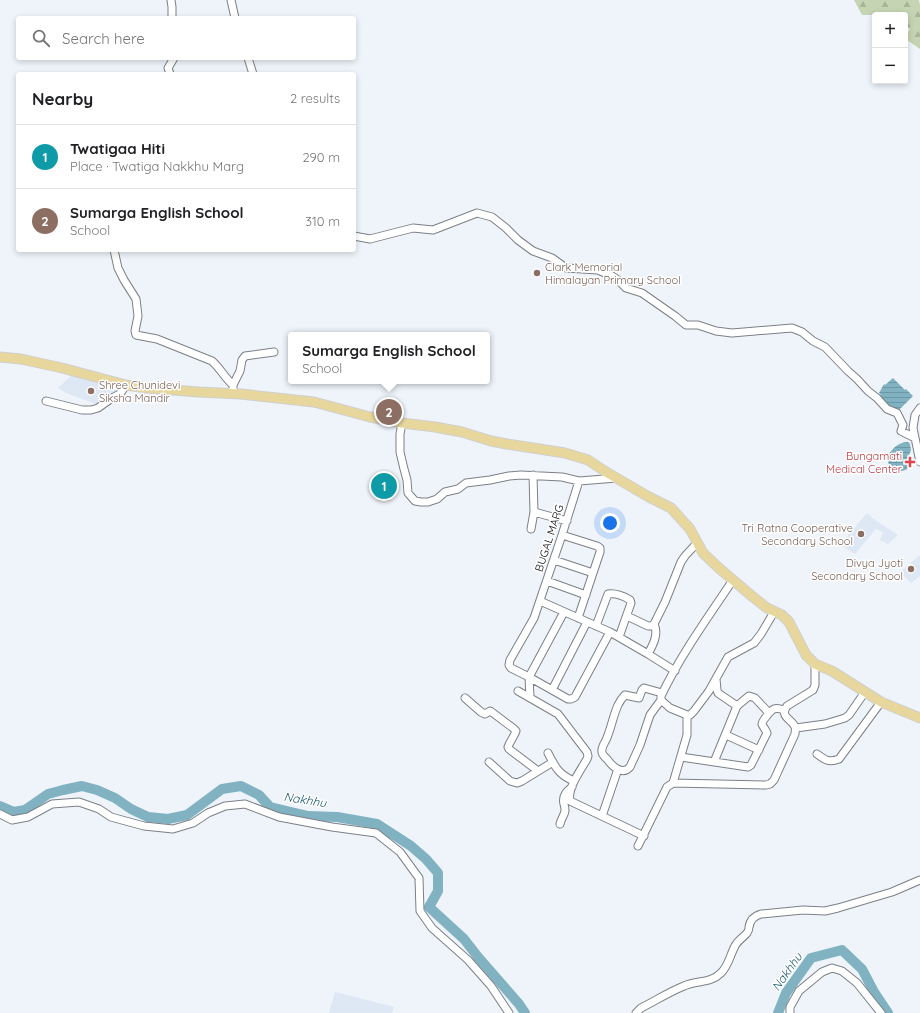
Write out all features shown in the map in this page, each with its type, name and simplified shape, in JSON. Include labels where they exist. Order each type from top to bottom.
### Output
[{"type":"main road","points":[[0,357],[21,359],[126,385],[146,388],[185,392],[236,391],[314,402],[370,417],[462,432],[491,441],[565,453],[588,460],[648,497],[671,508],[690,529],[703,553],[753,597],[767,608],[782,615],[789,622],[806,655],[815,664],[832,672],[881,702],[920,718]]},
{"type":"street","points":[[171,0],[172,16]]},
{"type":"street","points":[[231,0],[234,16]]},
{"type":"street","points":[[169,72],[168,68],[173,60]]},
{"type":"street","points":[[249,60],[252,72]]},
{"type":"street","points":[[356,236],[370,239],[413,228],[433,230],[477,213],[492,217],[533,251],[552,258],[566,268],[598,270],[612,276],[626,288],[642,293],[686,325],[698,325],[716,331],[732,333],[792,328],[797,329],[813,341],[825,347],[848,372],[887,409],[897,414],[904,425],[901,431],[915,438]]},
{"type":"street","points":[[114,252],[118,268],[136,299],[138,316],[135,331],[136,335],[156,339],[212,362],[219,367],[236,391]]},
{"type":"street","points":[[236,391],[242,360],[245,356],[274,352]]},
{"type":"street","points":[[46,401],[82,410],[91,410],[98,408],[120,394],[126,385]]},
{"type":"street","points":[[920,408],[915,416],[913,428],[920,462]]},
{"type":"street","points":[[402,423],[400,434],[400,452],[407,480],[408,493],[415,501],[428,502],[437,499],[445,492],[458,489],[466,483],[509,476],[533,475],[562,477],[579,481],[617,478]]},
{"type":"street","points":[[531,529],[534,512],[533,475]]},
{"type":"street","name":"BUGAL MARG","points":[[579,481],[534,618],[510,660],[509,665],[511,668],[568,699],[571,699],[575,697],[610,632]]},
{"type":"street","points":[[534,512],[567,521]]},
{"type":"street","points":[[562,535],[600,548],[578,618]]},
{"type":"street","points":[[627,616],[648,626],[654,624],[665,602],[681,562],[697,543]]},
{"type":"street","points":[[554,560],[593,573]]},
{"type":"street","points":[[733,580],[674,671],[662,697],[650,715],[640,745],[630,767],[628,770],[624,771],[612,766],[601,751],[609,733],[618,704],[625,694],[639,698],[644,688],[662,697],[670,708],[690,715],[709,691],[728,657],[754,643],[762,634],[774,612]]},
{"type":"street","points":[[547,581],[586,595]]},
{"type":"street","points":[[596,626],[608,594],[612,593],[627,598],[631,603],[619,637]]},
{"type":"street","points":[[540,601],[610,632],[674,671]]},
{"type":"street","points":[[530,697],[529,677],[564,612]]},
{"type":"street","points":[[552,690],[587,622]]},
{"type":"street","points":[[648,654],[656,634],[654,624]]},
{"type":"street","points":[[784,710],[787,706],[813,690],[815,685],[815,664]]},
{"type":"street","points":[[716,678],[718,693],[737,706]]},
{"type":"street","points":[[518,691],[558,714],[587,752],[587,759],[563,799],[565,809],[560,824]]},
{"type":"street","points":[[796,728],[825,724],[846,718],[865,692]]},
{"type":"street","points":[[714,762],[737,706],[745,698],[751,696],[755,698],[769,713]]},
{"type":"street","points":[[465,698],[481,712],[485,714],[490,711],[516,731],[510,741],[508,747],[509,749],[538,771]]},
{"type":"street","points":[[817,754],[825,760],[834,761],[839,759],[881,702]]},
{"type":"street","points":[[681,757],[748,767],[751,765],[767,733],[762,722],[774,709],[784,710]]},
{"type":"street","points":[[784,710],[787,718],[796,728]]},
{"type":"street","points":[[673,783],[687,735],[687,715]]},
{"type":"street","points":[[638,846],[667,787],[673,783],[770,784],[774,780],[795,734],[796,728]]},
{"type":"street","points":[[726,735],[759,750]]},
{"type":"street","points":[[548,753],[561,774],[568,778],[573,784]]},
{"type":"street","points":[[489,762],[510,781],[520,782],[553,762]]},
{"type":"street","points":[[602,816],[618,769]]},
{"type":"street","points":[[573,784],[570,801],[644,836]]},
{"type":"street","points":[[0,814],[12,820],[28,817],[52,804],[79,802],[99,809],[111,817],[144,826],[173,829],[193,823],[208,813],[225,806],[245,804],[280,817],[332,827],[376,833],[400,852],[419,878],[420,911],[432,928],[468,960],[491,986],[509,1013]]},
{"type":"street","points":[[636,1013],[641,1008],[685,985],[704,982],[720,974],[728,964],[735,945],[747,933],[753,919],[756,916],[761,914],[803,910],[825,911],[892,892],[920,880]]},
{"type":"street","points":[[790,1013],[790,1007],[799,991],[822,972],[832,968],[842,970],[857,983],[881,1013]]},
{"type":"shaded area","name":"Shree Chunidevi Siksha Mandir","points":[[74,373],[123,388],[117,393],[96,404],[66,393],[58,388]]},
{"type":"shaded area","name":"Tri Ratna Cooperative Secondary School","points":[[867,513],[898,535],[888,544],[880,540],[883,532],[876,529],[855,554],[840,545]]},
{"type":"shaded area","name":"Divya Jyoti Secondary School","points":[[920,555],[920,576],[911,583],[900,572]]},
{"type":"shaded area","points":[[335,992],[394,1007],[392,1013],[329,1013]]},
{"type":"green space","points":[[854,0],[919,0],[920,49],[908,41],[908,32],[910,29],[908,28],[908,12],[872,12],[872,15],[862,15]]},
{"type":"water","points":[[893,378],[913,396],[896,413],[879,393],[884,384],[885,385]]},
{"type":"water","points":[[908,442],[911,450],[908,456],[909,467],[902,471],[894,469],[888,462],[889,454],[897,445]]},
{"type":"waterway","name":"Nakhhu","points":[[0,806],[14,812],[25,810],[48,794],[82,786],[97,790],[115,798],[131,809],[148,817],[168,819],[187,815],[222,789],[241,786],[259,795],[270,807],[308,816],[337,817],[377,824],[411,846],[426,859],[438,873],[438,891],[429,907],[464,939],[525,1013]]},
{"type":"waterway","name":"Nakhhu","points":[[778,1013],[786,993],[811,958],[842,950],[862,969],[874,992],[888,1013]]},
{"type":"place","name":"Clark Memorial Himalayan Primary School","points":[[537,273]]},
{"type":"place","name":"Shree Chunidevi Siksha Mandir","points":[[91,391]]},
{"type":"place","name":"Sumarga English School","points":[[389,412]]},
{"type":"place","name":"Bungamati Medical Center","points":[[910,462]]},
{"type":"place","name":"Twatigaa Hiti","points":[[384,486]]},
{"type":"place","name":"Tri Ratna Cooperative Secondary School","points":[[861,534]]},
{"type":"place","name":"Divya Jyoti Secondary School","points":[[911,569]]}]
